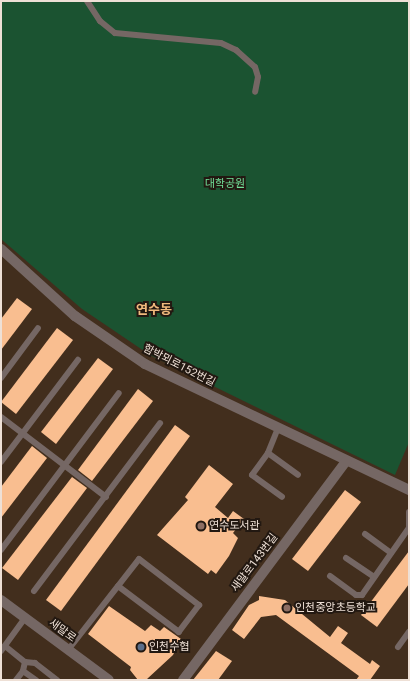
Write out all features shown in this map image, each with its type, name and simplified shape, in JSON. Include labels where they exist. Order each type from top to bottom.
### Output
[{"type":"street","name":"함박뫼로152번길","points":[[1,249],[75,316],[145,364],[409,490]]},
{"type":"street","name":"새말로143번길","points":[[184,680],[346,461]]},
{"type":"street","name":"새말로","points":[[1,600],[109,680]]},
{"type":"lane","points":[[87,1],[100,21],[115,33],[221,43],[236,50],[255,67],[258,77],[255,92]]},
{"type":"lane","points":[[1,378],[38,328]]},
{"type":"lane","points":[[1,462],[78,360]]},
{"type":"lane","points":[[1,550],[119,393]]},
{"type":"lane","points":[[1,417],[106,496]]},
{"type":"lane","points":[[34,591],[160,423]]},
{"type":"lane","points":[[278,428],[268,454],[252,475],[282,497]]},
{"type":"lane","points":[[268,454],[298,475]]},
{"type":"lane","points":[[330,576],[356,595],[362,595],[408,529],[409,512]]},
{"type":"lane","points":[[364,534],[391,553]]},
{"type":"lane","points":[[346,558],[374,577]]},
{"type":"lane","points":[[68,650],[139,559],[199,605],[179,632],[118,586]]},
{"type":"lane","points":[[25,618],[2,649],[25,662],[35,663],[57,680]]},
{"type":"lane","points":[[398,647],[409,632]]},
{"type":"lane","points":[[16,680],[23,671],[25,662]]},
{"type":"lane","points":[[23,671],[36,680]]},
{"type":"green space","name":"대학공원","points":[[1,1],[409,1],[409,442],[395,475],[150,355],[82,309],[1,239]]},
{"type":"building","points":[[17,298],[32,309],[1,350],[1,319]]},
{"type":"building","points":[[57,328],[73,340],[16,414],[1,402]]},
{"type":"building","points":[[98,358],[113,369],[56,444],[41,432]]},
{"type":"building","points":[[138,389],[153,401],[92,481],[78,470]]},
{"type":"building","points":[[175,425],[190,436],[61,611],[46,600]]},
{"type":"building","points":[[32,446],[47,458],[1,518],[1,487]]},
{"type":"building","name":"연수도서관","points":[[209,465],[233,484],[215,507],[228,518],[233,511],[244,519],[233,533],[238,538],[229,556],[216,574],[211,570],[208,574],[157,535],[188,500],[185,497]]},
{"type":"building","points":[[72,477],[87,488],[18,580],[2,568]]},
{"type":"building","points":[[345,490],[361,502],[308,571],[292,559]]},
{"type":"building","points":[[409,551],[409,584],[377,627],[361,615]]},
{"type":"building","points":[[259,596],[285,600],[330,637],[338,626],[348,633],[341,643],[370,664],[372,660],[380,666],[370,680],[356,680],[359,676],[276,615],[261,617],[244,639],[232,630],[249,605],[259,600]]},
{"type":"building","name":"인천수협","points":[[109,606],[145,631],[151,625],[160,631],[164,627],[181,639],[173,655],[147,679],[138,680],[130,670],[131,667],[88,634]]},
{"type":"building","points":[[216,651],[232,661],[218,680],[193,680]]},
{"type":"place","name":"연수도서관","points":[[201,526]]},
{"type":"place","name":"인천중앙초등학교","points":[[287,608]]},
{"type":"place","name":"인천수협","points":[[141,647]]},
{"type":"district","name":"연수동","points":[[154,310]]}]
